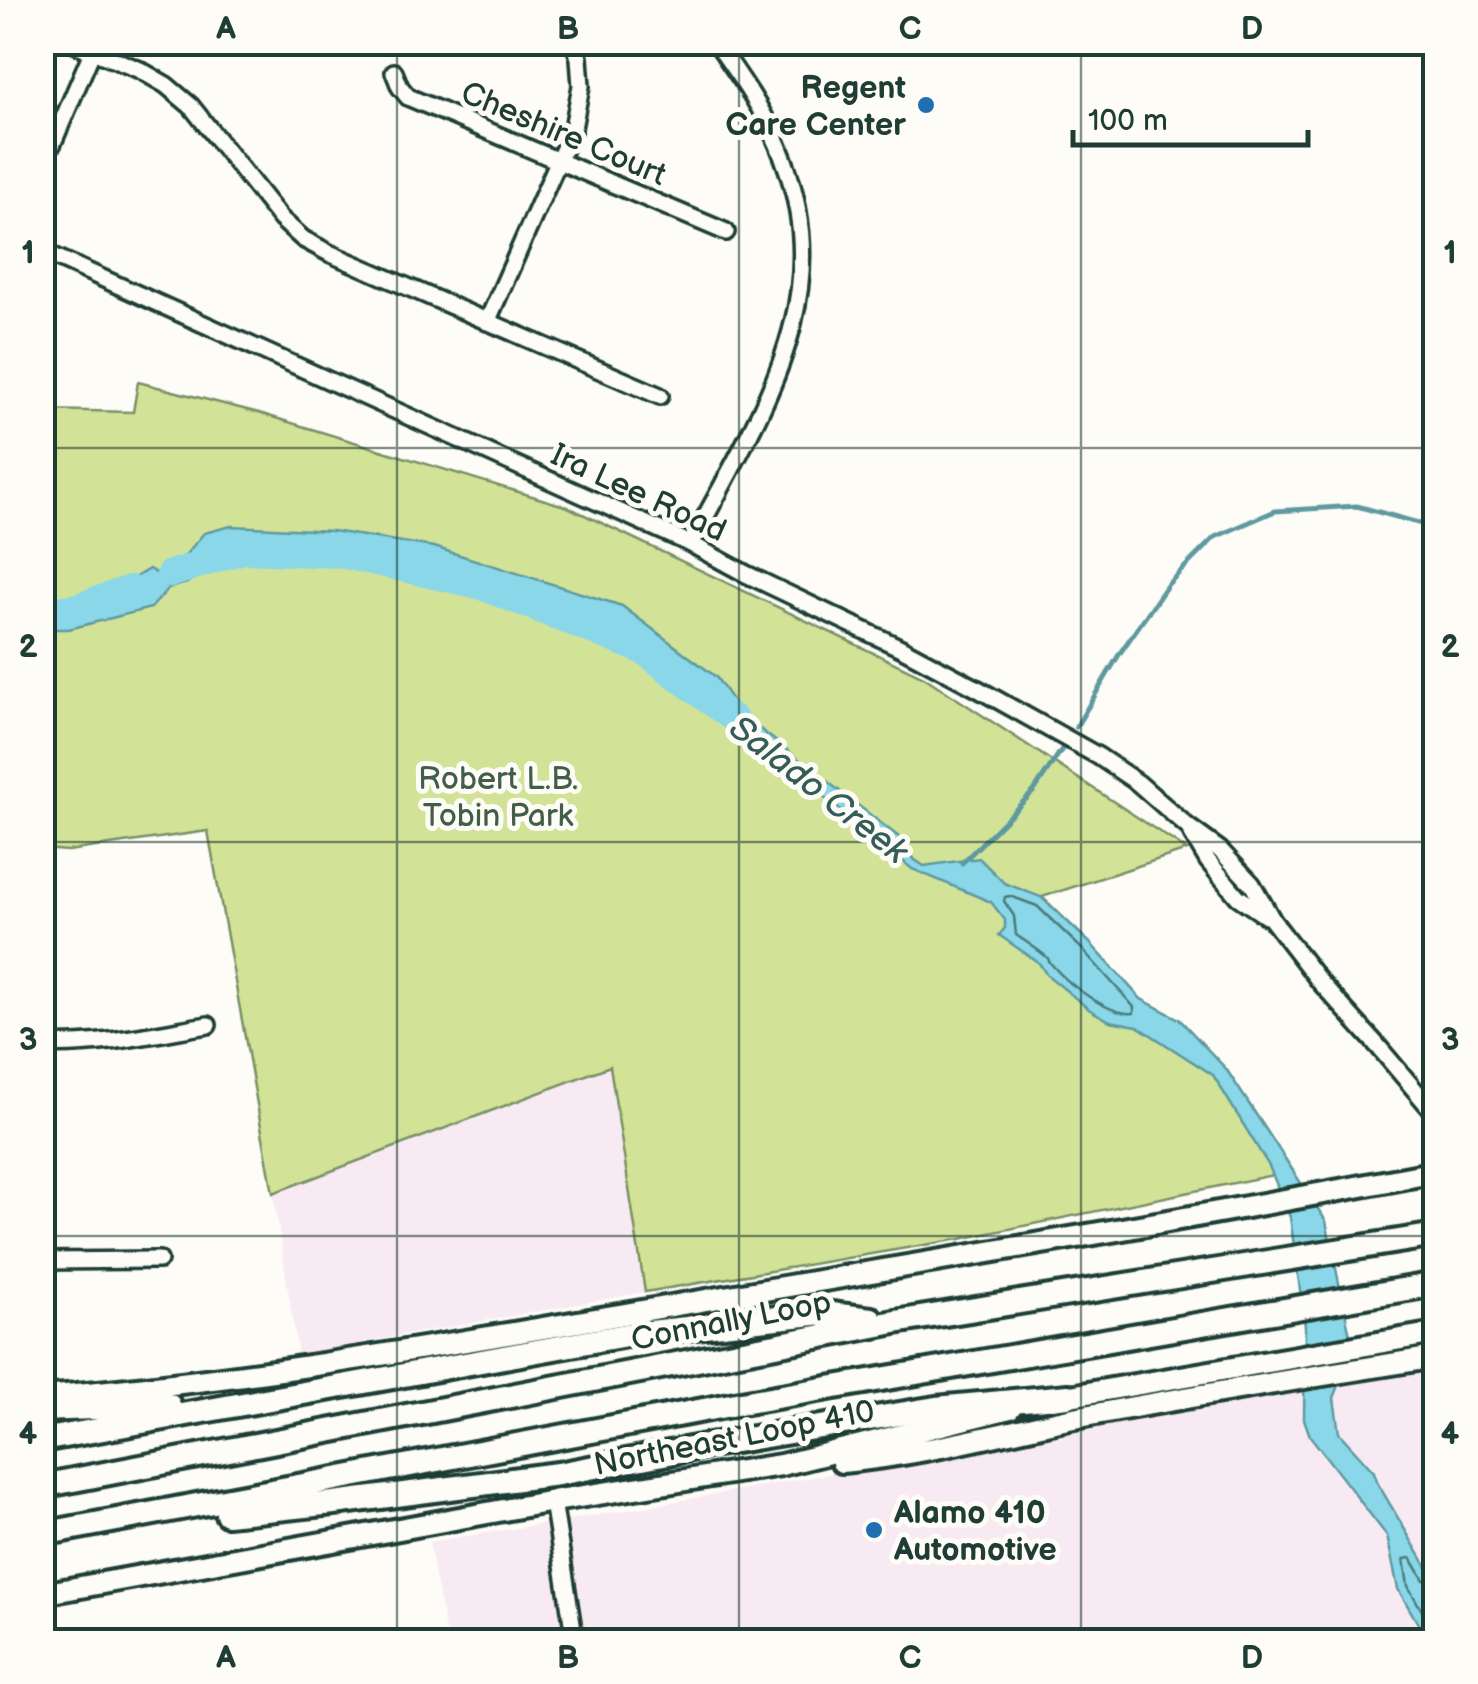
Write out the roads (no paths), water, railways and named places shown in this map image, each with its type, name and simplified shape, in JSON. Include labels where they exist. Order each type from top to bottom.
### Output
[{"type":"highway","name":"Connally Loop","points":[[42,1486],[894,1322],[1436,1235]]},
{"type":"highway","points":[[42,1534],[741,1403],[1436,1284]]},
{"type":"highway","points":[[42,1440],[632,1334],[823,1313],[894,1322]]},
{"type":"highway","points":[[42,1410],[154,1407],[332,1389]]},
{"type":"highway","points":[[124,1520],[211,1516],[448,1489],[558,1474],[936,1408],[1068,1396]]},
{"type":"main road","points":[[42,1397],[286,1371],[1436,1172]]},
{"type":"main road","name":"Northeast Loop 410","points":[[42,1594],[553,1501],[781,1464],[1068,1396],[1436,1333]]},
{"type":"main road","points":[[734,1472],[851,1461],[934,1448],[1293,1379],[1436,1357]]},
{"type":"street","points":[[70,42],[153,78],[191,106],[281,220],[303,239],[660,396]]},
{"type":"street","points":[[487,322],[577,114],[581,86],[574,42]]},
{"type":"street","points":[[691,544],[777,376],[796,313],[801,268],[801,226],[792,185],[774,137],[716,42]]},
{"type":"street","points":[[52,146],[92,52]]},
{"type":"street","name":"Cheshire Court","points":[[394,72],[408,98],[726,232]]},
{"type":"street","name":"Ira Lee Road","points":[[42,251],[691,544],[901,648],[1098,756],[1146,789],[1220,850],[1252,884],[1272,921],[1320,982],[1436,1114]]},
{"type":"street","points":[[42,1044],[128,1038],[208,1025]]},
{"type":"street","points":[[42,1260],[159,1260]]},
{"type":"street","points":[[553,1501],[576,1642]]},
{"type":"water","points":[[231,526],[332,531],[434,547],[622,606],[716,677],[743,716],[899,837],[915,860],[924,866],[979,858],[1004,883],[1041,897],[1141,999],[1179,1019],[1226,1069],[1326,1221],[1353,1350],[1334,1398],[1339,1433],[1374,1472],[1431,1574],[1435,1587],[1435,1641],[1428,1641],[1398,1589],[1387,1536],[1310,1436],[1304,1419],[1305,1326],[1290,1217],[1269,1166],[1213,1075],[1137,1026],[1110,1021],[1090,1010],[1046,974],[1039,963],[999,935],[1005,920],[991,902],[912,869],[852,818],[733,731],[681,670],[662,655],[593,619],[531,598],[486,595],[393,560],[238,543],[213,551],[200,573],[187,583],[169,588],[151,608],[69,629],[43,629],[42,604],[84,608],[149,569],[158,574],[166,563],[182,559],[204,533]]},
{"type":"waterway","points":[[1076,727],[1120,653],[1168,584],[1215,537],[1275,511],[1357,506],[1436,528]]},
{"type":"waterway","name":"Salado Creek","points":[[170,574],[243,550],[341,554],[479,585],[644,651],[734,719]]},
{"type":"waterway","name":"Salado Creek","points":[[42,612],[78,607],[130,589]]},
{"type":"waterway","points":[[962,863],[1034,791],[1062,749]]},
{"type":"place","name":"Regent Care Center","points":[[926,105]]},
{"type":"place","name":"Alamo 410 Automotive","points":[[874,1530]]},
{"type":"park label","name":"Robert L.B. Tobin Park","points":[[498,796]]}]
